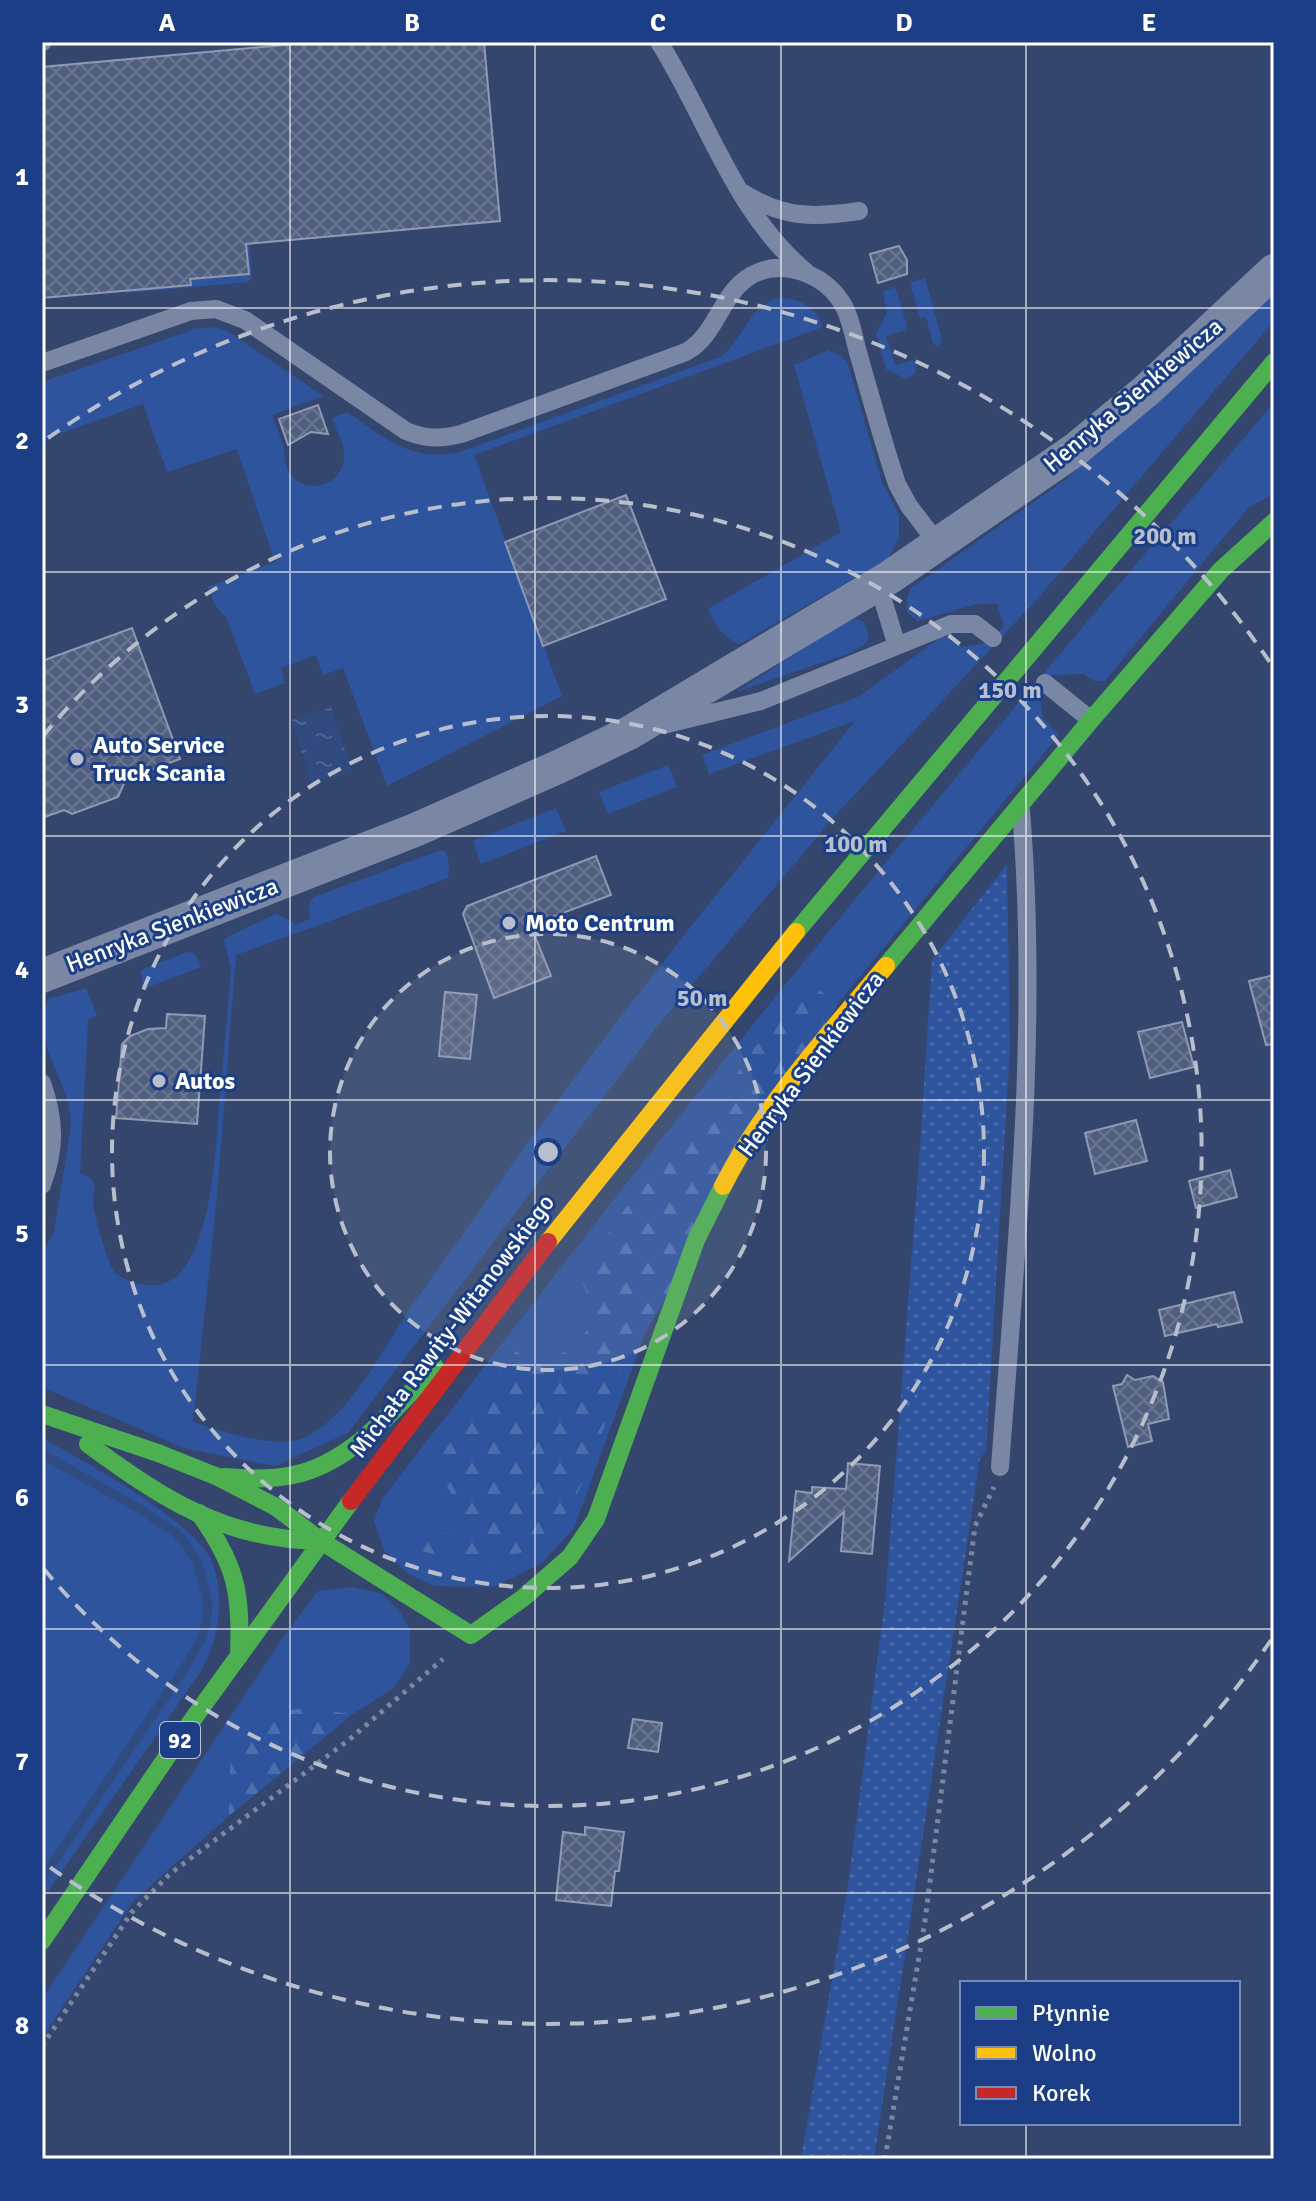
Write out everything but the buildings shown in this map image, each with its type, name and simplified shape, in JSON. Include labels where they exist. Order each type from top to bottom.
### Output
[{"type":"street","name":"Henryka Sienkiewicza","points":[[42,976],[415,830],[629,733],[878,584],[935,540],[1076,449],[1147,390],[1274,271]]},
{"type":"street","name":"Michała Rawity-Witanowskiego","points":[[42,1941],[321,1541],[491,1312],[933,763],[1274,362]]},
{"type":"street","name":"Henryka Sienkiewicza","points":[[471,1635],[523,1598],[570,1557],[596,1519],[696,1240],[729,1174],[762,1122],[811,1056],[1091,720],[1221,570],[1274,522]]},
{"type":"street","points":[[218,1477],[270,1479],[305,1472],[333,1461],[354,1446],[491,1312]]},
{"type":"street","points":[[48,1417],[128,1474],[199,1513],[239,1531],[286,1541],[321,1541]]},
{"type":"street","points":[[48,1417],[158,1453],[218,1477],[276,1507],[321,1541],[471,1635]]},
{"type":"street","points":[[199,1513],[227,1553],[234,1569],[239,1599],[239,1656]]},
{"type":"lane","points":[[659,42],[726,169],[769,234],[791,259],[826,286],[843,304],[883,415],[900,490],[935,540]]},
{"type":"lane","points":[[741,191],[779,211],[800,215],[817,217],[859,211]]},
{"type":"lane","points":[[42,363],[191,311],[216,309],[245,320],[401,428],[422,436],[441,438],[461,434],[686,352],[709,333],[735,288],[758,272],[779,267],[812,276]]},
{"type":"lane","points":[[878,584],[897,646]]},
{"type":"lane","points":[[629,733],[761,701],[951,624],[975,624],[993,638]]},
{"type":"lane","points":[[1045,683],[1091,720]]},
{"type":"lane","points":[[1000,1467],[1028,1058],[1028,891],[1021,803]]},
{"type":"lane","points":[[42,1083],[50,1105],[54,1140],[42,1185]]},
{"type":"path","points":[[885,2159],[925,1921],[975,1526],[992,1494],[1000,1467]]},
{"type":"path","points":[[42,2046],[132,1912],[171,1873],[350,1739],[471,1635]]},
{"type":"green space","points":[[249,243],[252,277],[248,282],[122,291],[190,285],[190,279],[249,274],[246,244]]},
{"type":"green space","points":[[925,278],[942,340],[938,346],[933,343],[926,317],[920,318],[911,287],[912,282]]},
{"type":"green space","points":[[895,287],[907,326],[905,330],[886,336],[895,365],[913,360],[916,363],[915,374],[906,379],[886,369],[876,334],[887,313],[883,292]]},
{"type":"green space","points":[[1274,288],[1274,321],[1039,597],[834,817],[659,1024],[348,1433],[275,1466],[187,1449],[42,1387],[42,1251],[54,1232],[71,1125],[65,1093],[44,1031],[48,999],[86,988],[97,1015],[88,1020],[80,1173],[89,1177],[95,1188],[95,1216],[111,1266],[121,1277],[134,1282],[147,1285],[169,1281],[187,1265],[208,1208],[231,969],[224,939],[277,913],[296,925],[310,919],[309,904],[314,897],[441,850],[446,852],[448,878],[236,955],[217,1197],[193,1422],[246,1437],[275,1441],[300,1439],[317,1430],[334,1417],[364,1381],[412,1306],[603,1040],[855,721],[709,774],[702,755],[860,696],[941,637],[952,637],[962,647],[988,643],[1004,627],[997,604],[977,604],[918,621],[907,612],[907,597],[911,588],[1065,480],[1154,402]]},
{"type":"green space","points":[[779,298],[806,305],[816,314],[823,327],[474,455],[562,696],[387,786],[343,668],[323,675],[316,655],[281,668],[285,683],[255,694],[227,619],[215,605],[208,587],[275,562],[237,449],[167,472],[143,404],[42,440],[42,382],[195,329],[215,327],[226,330],[323,396],[272,415],[283,445],[288,472],[305,485],[322,485],[336,476],[344,460],[342,444],[332,418],[347,412],[386,439],[411,450],[440,455],[457,453],[720,357],[760,308]]},
{"type":"green space","points":[[829,350],[848,364],[882,482],[899,515],[899,538],[888,559],[739,644],[724,634],[708,609],[841,532],[794,365]]},
{"type":"green space","points":[[1274,403],[1274,494],[1248,508],[1105,681],[1094,681],[1084,674],[1052,675],[1038,691],[1043,718],[1059,735],[839,1002],[808,984],[753,1049],[713,1111],[627,1206],[593,1257],[597,1312],[577,1347],[534,1365],[516,1352],[467,1518],[458,1536],[483,1567],[620,1374],[629,1333],[646,1331],[574,1528],[542,1563],[494,1587],[435,1586],[408,1574],[384,1550],[374,1521],[382,1499],[785,985],[1028,692]]},
{"type":"green space","points":[[857,618],[864,622],[869,637],[865,644],[850,653],[736,692],[840,625]]},
{"type":"green space","points":[[668,765],[677,787],[608,814],[599,792]]},
{"type":"green space","points":[[556,808],[566,831],[481,864],[473,841]]},
{"type":"green space","points":[[1007,864],[1010,1048],[986,1451],[980,1458],[874,2159],[801,2159],[848,1886],[885,1601],[932,960]]},
{"type":"green space","points":[[187,952],[195,954],[201,967],[143,989],[141,970]]},
{"type":"green space","points":[[808,984],[839,1002],[646,1331],[629,1334],[596,1453],[571,1507],[541,1545],[483,1567],[422,1551],[421,1531],[458,1535],[467,1518],[433,1465],[516,1351],[534,1365],[577,1347],[597,1312],[581,1281],[593,1257],[627,1206],[713,1111],[753,1049]]},
{"type":"green space","points":[[42,1438],[137,1494],[186,1530],[213,1564],[219,1605],[216,1633],[201,1671],[42,1900]]},
{"type":"green space","points":[[352,1587],[382,1594],[400,1612],[410,1630],[410,1663],[394,1688],[353,1714],[303,1708],[230,1764],[229,1816],[133,1901],[42,2038],[42,1999],[284,1636],[318,1591]]},
{"type":"green space","points":[[303,1708],[353,1714],[229,1816],[230,1764],[252,1718]]},
{"type":"water","points":[[331,707],[352,771],[311,784],[292,720]]},
{"type":"waterway","points":[[42,1454],[176,1533],[197,1562],[208,1601],[201,1639],[189,1661],[42,1879]]},
{"type":"traffic: fast","points":[[796,932],[1274,362]]},
{"type":"traffic: fast","points":[[886,966],[1221,570],[1274,522]]},
{"type":"traffic: fast","points":[[42,1414],[218,1477],[276,1507],[321,1541],[471,1635],[523,1598],[570,1557],[596,1519],[696,1240],[723,1186]]},
{"type":"traffic: fast","points":[[224,1477],[284,1477],[314,1469],[334,1459],[371,1432],[435,1367]]},
{"type":"traffic: fast","points":[[88,1444],[169,1499],[197,1513],[255,1533],[321,1541]]},
{"type":"traffic: fast","points":[[42,1941],[183,1733],[351,1501]]},
{"type":"traffic: fast","points":[[199,1513],[222,1549],[234,1580],[239,1614],[239,1656]]},
{"type":"traffic: slow","points":[[548,1242],[796,932]]},
{"type":"traffic: slow","points":[[723,1186],[777,1099],[886,966]]},
{"type":"traffic: jam","points":[[351,1501],[548,1242]]},
{"type":"place","name":"Auto Service Truck Scania","points":[[77,759]]},
{"type":"place","name":"Moto Centrum","points":[[509,923]]},
{"type":"place","name":"Autos","points":[[159,1081]]}]
